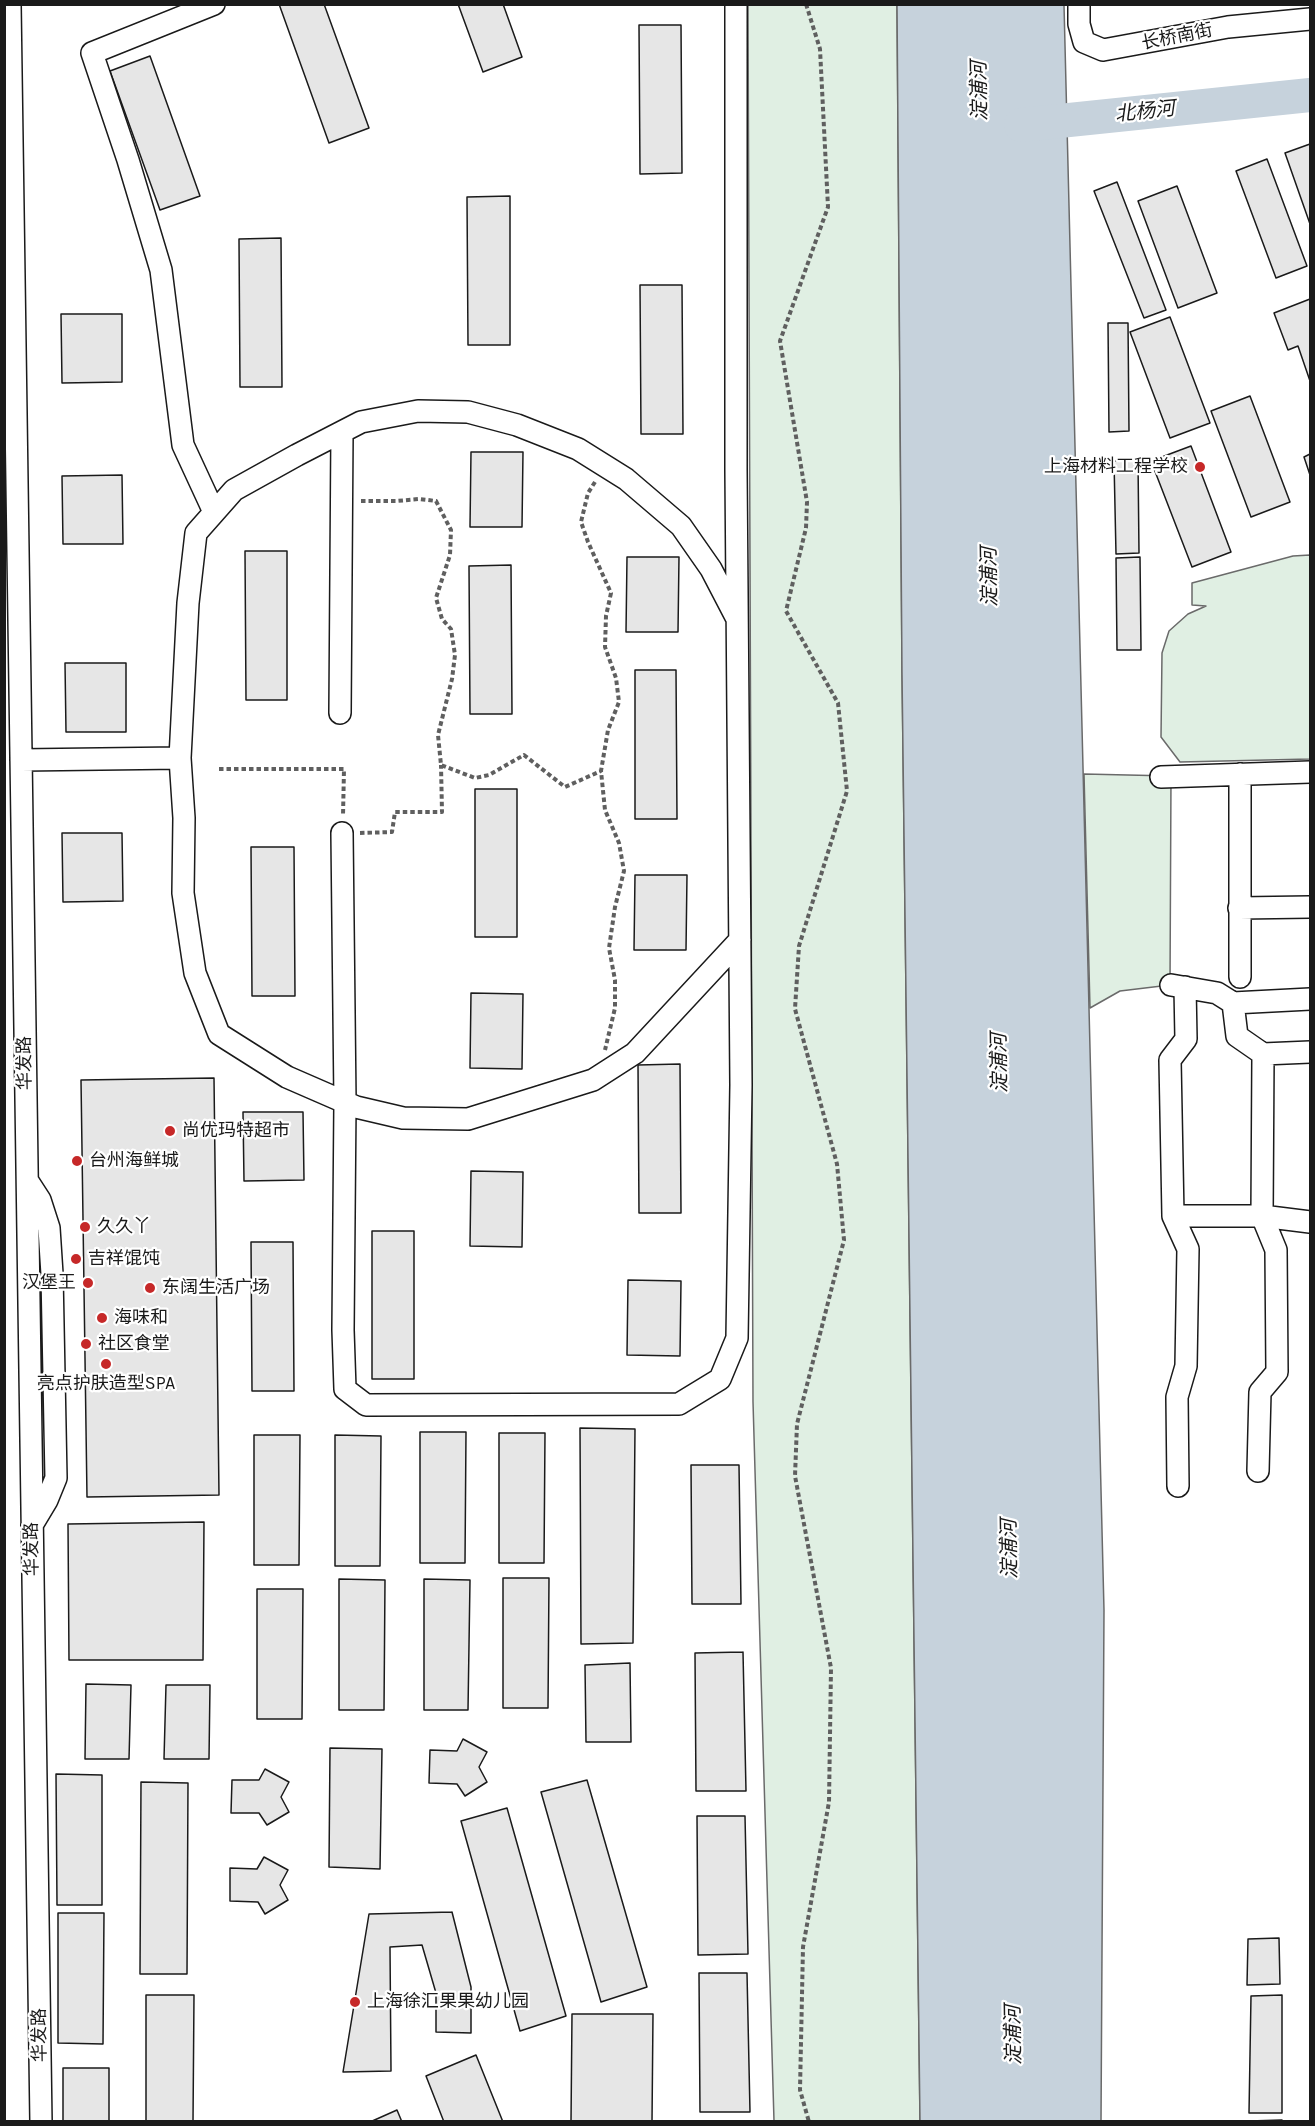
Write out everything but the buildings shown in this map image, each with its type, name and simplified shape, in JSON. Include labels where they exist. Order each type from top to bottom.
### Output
[{"type":"street","name":"华发路","points":[[10,4],[41,2121]]},
{"type":"street","points":[[214,4],[92,53],[128,160],[161,270],[183,445],[214,512]]},
{"type":"street","points":[[342,833],[345,1102],[342,1330],[345,1389],[366,1406],[679,1404],[720,1379],[737,1338],[741,1084],[737,621],[736,4]]},
{"type":"street","name":"长桥南街","points":[[1079,4],[1079,24],[1084,42],[1103,50],[1228,27],[1311,20]]},
{"type":"street","points":[[737,621],[711,569],[681,525],[626,479],[578,449],[517,424],[468,412],[418,411],[361,422],[234,490],[196,533],[188,603],[180,758],[184,818],[183,893],[195,973],[219,1034],[287,1077],[345,1102],[403,1118],[468,1119],[593,1080],[635,1053],[740,940]]},
{"type":"street","points":[[340,713],[342,432]]},
{"type":"street","points":[[21,760],[180,758]]},
{"type":"street","points":[[1161,777],[1311,772]]},
{"type":"street","points":[[1240,774],[1240,977]]},
{"type":"street","points":[[1239,908],[1311,907]]},
{"type":"street","points":[[1178,1486],[1177,1397],[1186,1366],[1188,1249],[1173,1216],[1170,1060],[1186,1039],[1178,986],[1217,993],[1233,1003],[1311,999]]},
{"type":"street","points":[[1233,1003],[1237,1036],[1263,1054],[1311,1052]]},
{"type":"street","points":[[1258,1471],[1260,1392],[1277,1372],[1276,1250],[1262,1216],[1263,1054]]},
{"type":"street","points":[[1173,1216],[1262,1216],[1311,1222]]},
{"type":"path","points":[[806,4],[820,49],[828,207],[780,341],[807,502],[806,528],[786,611],[838,704],[847,791],[799,946],[795,1010],[837,1164],[844,1240],[797,1424],[795,1476],[831,1668],[829,1802],[803,1947],[800,2090],[809,2121]]},
{"type":"path","points":[[601,1075],[606,1042],[615,1008],[615,980],[609,948],[615,907],[624,871],[619,843],[604,810],[601,771],[608,730],[619,702],[616,678],[605,647],[606,616],[611,593],[581,522],[588,493],[604,466]]},
{"type":"path","points":[[219,769],[344,769],[342,833],[392,832],[396,812],[442,812],[438,735],[452,679],[455,656],[451,629],[442,619],[436,598],[450,555],[451,530],[436,501],[419,499],[342,501]]},
{"type":"path","points":[[441,765],[475,778],[489,774],[524,755],[565,787],[601,771]]},
{"type":"green space","points":[[748,5],[897,5],[902,673],[920,2121],[774,2121],[753,1402]]},
{"type":"green space","points":[[1310,555],[1310,759],[1180,762],[1161,737],[1162,653],[1169,631],[1188,614],[1206,606],[1192,605],[1192,583],[1293,556]]},
{"type":"green space","points":[[1084,774],[1171,776],[1170,985],[1120,991],[1090,1008]]},
{"type":"water","name":"淀浦河","points":[[897,5],[1064,5],[1104,1610],[1101,2121],[920,2121],[902,673]]},
{"type":"waterway","name":"北杨河","points":[[1021,125],[1310,95]]},
{"type":"place","name":"上海材料工程学校","points":[[1200,467]]},
{"type":"place","name":"尚优玛特超市","points":[[170,1131]]},
{"type":"place","name":"台州海鲜城","points":[[77,1161]]},
{"type":"place","name":"久久丫","points":[[85,1227]]},
{"type":"place","name":"吉祥馄饨","points":[[76,1259]]},
{"type":"place","name":"汉堡王","points":[[88,1283]]},
{"type":"place","name":"东阔生活广场","points":[[150,1288]]},
{"type":"place","name":"海味和","points":[[102,1318]]},
{"type":"place","name":"社区食堂","points":[[86,1344]]},
{"type":"place","name":"亮点护肤造型SPA","points":[[106,1364]]},
{"type":"place","name":"上海徐汇果果幼儿园","points":[[355,2002]]}]
